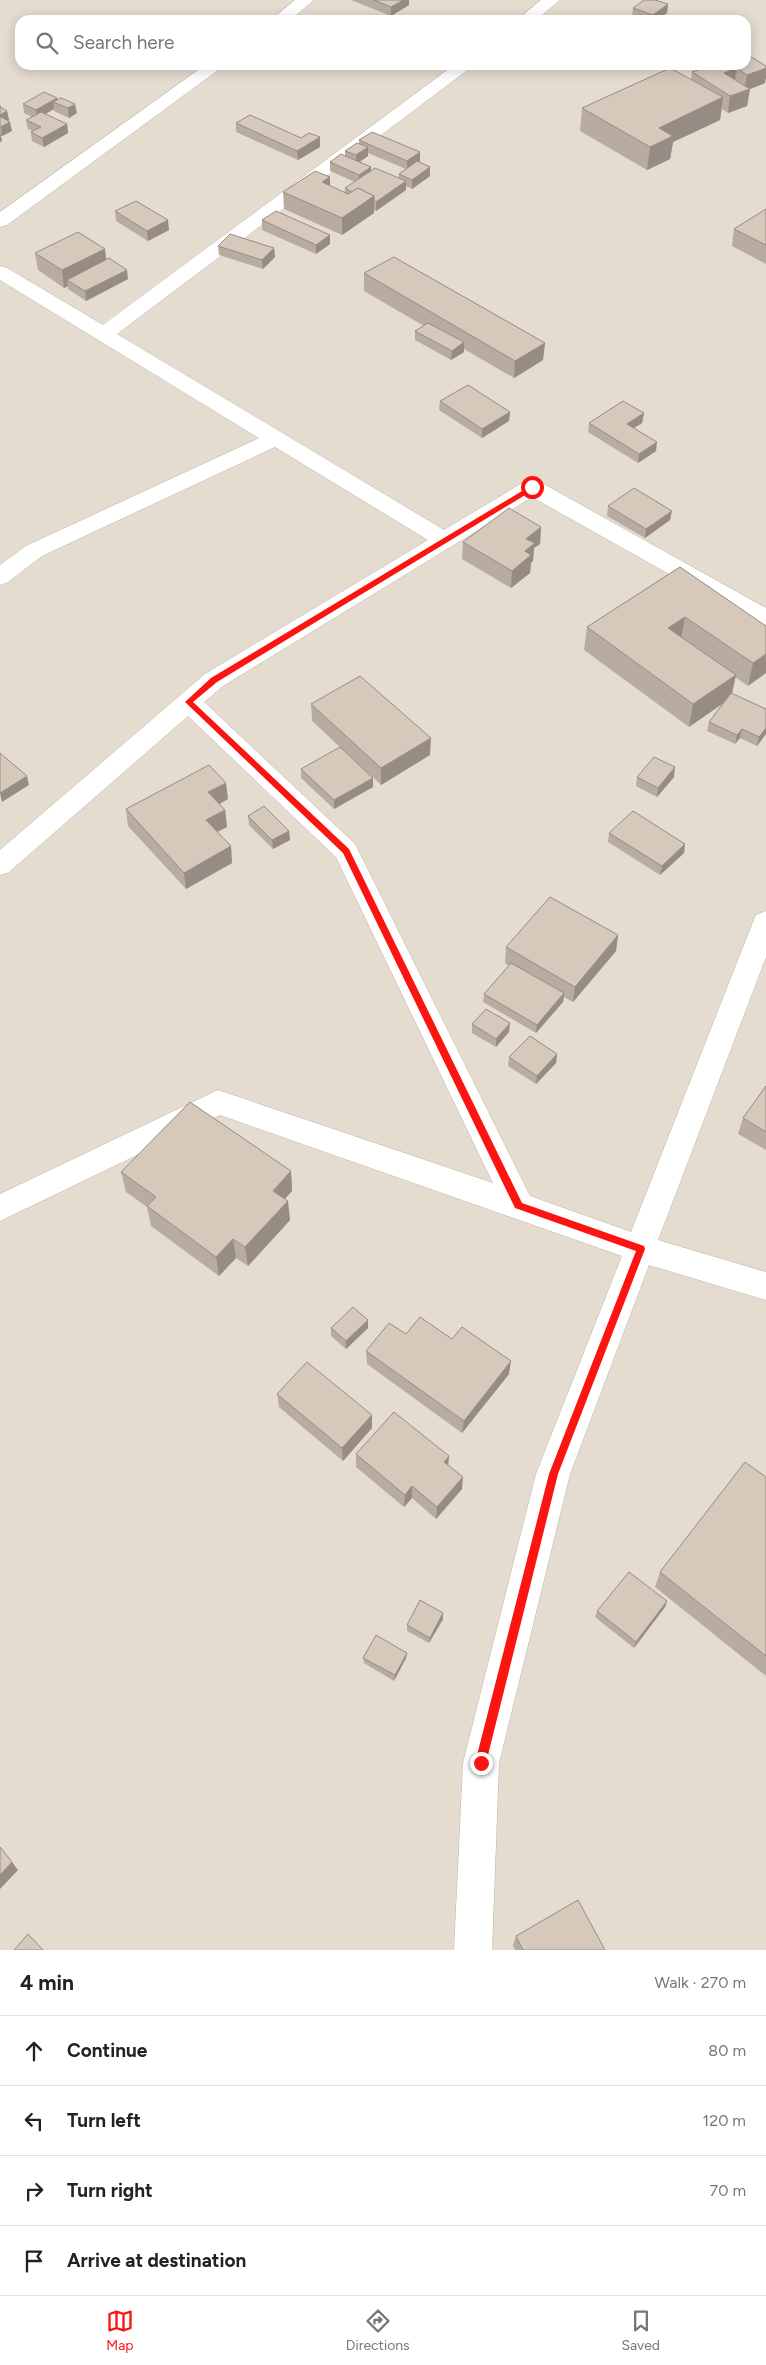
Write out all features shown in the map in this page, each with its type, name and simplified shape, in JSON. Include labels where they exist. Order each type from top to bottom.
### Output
[{"type":"street","points":[[286,15],[306,0]]},
{"type":"street","points":[[532,15],[552,0]]},
{"type":"street","points":[[0,221],[209,70]]},
{"type":"street","points":[[104,334],[458,70]]},
{"type":"street","points":[[0,272],[444,540]]},
{"type":"street","points":[[0,577],[34,551],[277,438]]},
{"type":"street","points":[[0,865],[214,680],[532,487],[766,618]]},
{"type":"street","points":[[189,702],[346,852],[519,1205]]},
{"type":"street","points":[[473,1950],[481,1763],[554,1474],[766,922]]},
{"type":"street","points":[[0,1208],[218,1102],[519,1205],[641,1249],[766,1286]]},
{"type":"shaded area","points":[[0,0],[766,0],[766,1950],[0,1950]]},
{"type":"building","points":[[374,0],[403,0],[391,7]]},
{"type":"building","points":[[644,0],[655,0],[668,4],[653,15],[633,8]]},
{"type":"building","points":[[751,57],[766,66],[766,68],[747,75],[740,70],[751,70]]},
{"type":"building","points":[[666,70],[674,70],[723,97],[659,128],[673,136],[650,147],[582,108]]},
{"type":"building","points":[[698,70],[732,70],[724,73],[750,89],[730,96],[692,72]]},
{"type":"building","points":[[44,92],[57,98],[36,110],[23,104]]},
{"type":"building","points":[[61,98],[75,104],[68,108],[53,102]]},
{"type":"building","points":[[0,107],[7,111],[0,115]]},
{"type":"building","points":[[41,112],[67,124],[42,138],[31,132],[41,127],[26,120]]},
{"type":"building","points":[[250,115],[301,138],[309,133],[320,137],[297,151],[236,123]]},
{"type":"building","points":[[1,117],[10,122],[0,127]]},
{"type":"building","points":[[372,132],[420,152],[407,161],[359,140]]},
{"type":"building","points":[[357,143],[368,147],[356,155],[345,151]]},
{"type":"building","points":[[341,154],[371,167],[359,175],[330,162]]},
{"type":"building","points":[[417,161],[430,167],[412,180],[399,174]]},
{"type":"building","points":[[375,168],[406,181],[376,202],[374,201],[374,196],[358,188],[352,192],[345,188]]},
{"type":"building","points":[[315,171],[330,177],[322,182],[348,194],[358,188],[374,196],[342,218],[283,192]]},
{"type":"building","points":[[136,201],[168,220],[147,231],[115,211]]},
{"type":"building","points":[[766,209],[766,245],[734,229]]},
{"type":"building","points":[[276,211],[330,235],[316,245],[262,220]]},
{"type":"building","points":[[78,232],[105,249],[62,270],[35,253]]},
{"type":"building","points":[[230,234],[274,248],[262,260],[218,246]]},
{"type":"building","points":[[394,257],[545,343],[515,361],[364,273]]},
{"type":"building","points":[[109,258],[127,270],[85,291],[67,280]]},
{"type":"building","points":[[428,323],[464,342],[452,351],[415,331]]},
{"type":"building","points":[[468,385],[510,412],[482,429],[440,401]]},
{"type":"building","points":[[623,401],[644,413],[627,424],[657,442],[639,454],[589,423]]},
{"type":"building","points":[[634,488],[672,511],[646,529],[608,506]]},
{"type":"building","points":[[509,508],[541,527],[526,539],[535,543],[525,551],[531,555],[512,571],[463,542]]},
{"type":"building","points":[[680,567],[766,626],[766,654],[753,663],[685,617],[668,628],[736,675],[693,704],[587,627]]},
{"type":"building","points":[[360,676],[431,738],[381,768],[311,704]]},
{"type":"building","points":[[731,693],[766,709],[766,728],[759,737],[742,729],[737,735],[709,722]]},
{"type":"building","points":[[340,747],[373,778],[334,800],[301,769]]},
{"type":"building","points":[[0,753],[27,776],[0,793]]},
{"type":"building","points":[[654,757],[675,767],[658,788],[637,777]]},
{"type":"building","points":[[209,765],[226,783],[208,792],[225,810],[206,820],[231,846],[184,873],[126,809]]},
{"type":"building","points":[[264,806],[289,831],[272,840],[248,816]]},
{"type":"building","points":[[633,811],[685,844],[662,866],[609,833]]},
{"type":"building","points":[[550,897],[618,935],[575,987],[506,947]]},
{"type":"building","points":[[511,963],[564,993],[537,1025],[484,994]]},
{"type":"building","points":[[486,1009],[510,1023],[496,1039],[472,1024]]},
{"type":"building","points":[[530,1036],[557,1054],[537,1076],[509,1057]]},
{"type":"building","points":[[766,1086],[766,1132],[743,1118]]},
{"type":"building","points":[[190,1102],[291,1171],[273,1191],[288,1201],[245,1247],[233,1239],[216,1257],[147,1206],[156,1197],[121,1172]]},
{"type":"building","points":[[353,1307],[368,1320],[346,1341],[331,1328]]},
{"type":"building","points":[[420,1317],[452,1339],[462,1327],[511,1361],[464,1421],[366,1351],[389,1323],[406,1334]]},
{"type":"building","points":[[307,1362],[372,1415],[342,1448],[277,1394]]},
{"type":"building","points":[[394,1412],[449,1456],[444,1462],[463,1477],[437,1507],[412,1486],[405,1495],[356,1454]]},
{"type":"building","points":[[745,1462],[766,1477],[766,1656],[660,1572]]},
{"type":"building","points":[[629,1572],[667,1601],[636,1642],[597,1611]]},
{"type":"building","points":[[420,1600],[443,1613],[430,1638],[407,1625]]},
{"type":"building","points":[[376,1635],[407,1653],[395,1675],[363,1658]]},
{"type":"building","points":[[0,1847],[12,1862],[0,1875]]},
{"type":"building","points":[[578,1900],[605,1950],[523,1950],[516,1936]]},
{"type":"building","points":[[28,1934],[43,1950],[14,1950]]},
{"type":"route","points":[[481,1763],[554,1474],[641,1249],[519,1205],[346,852],[189,702],[214,680],[532,487]]}]
